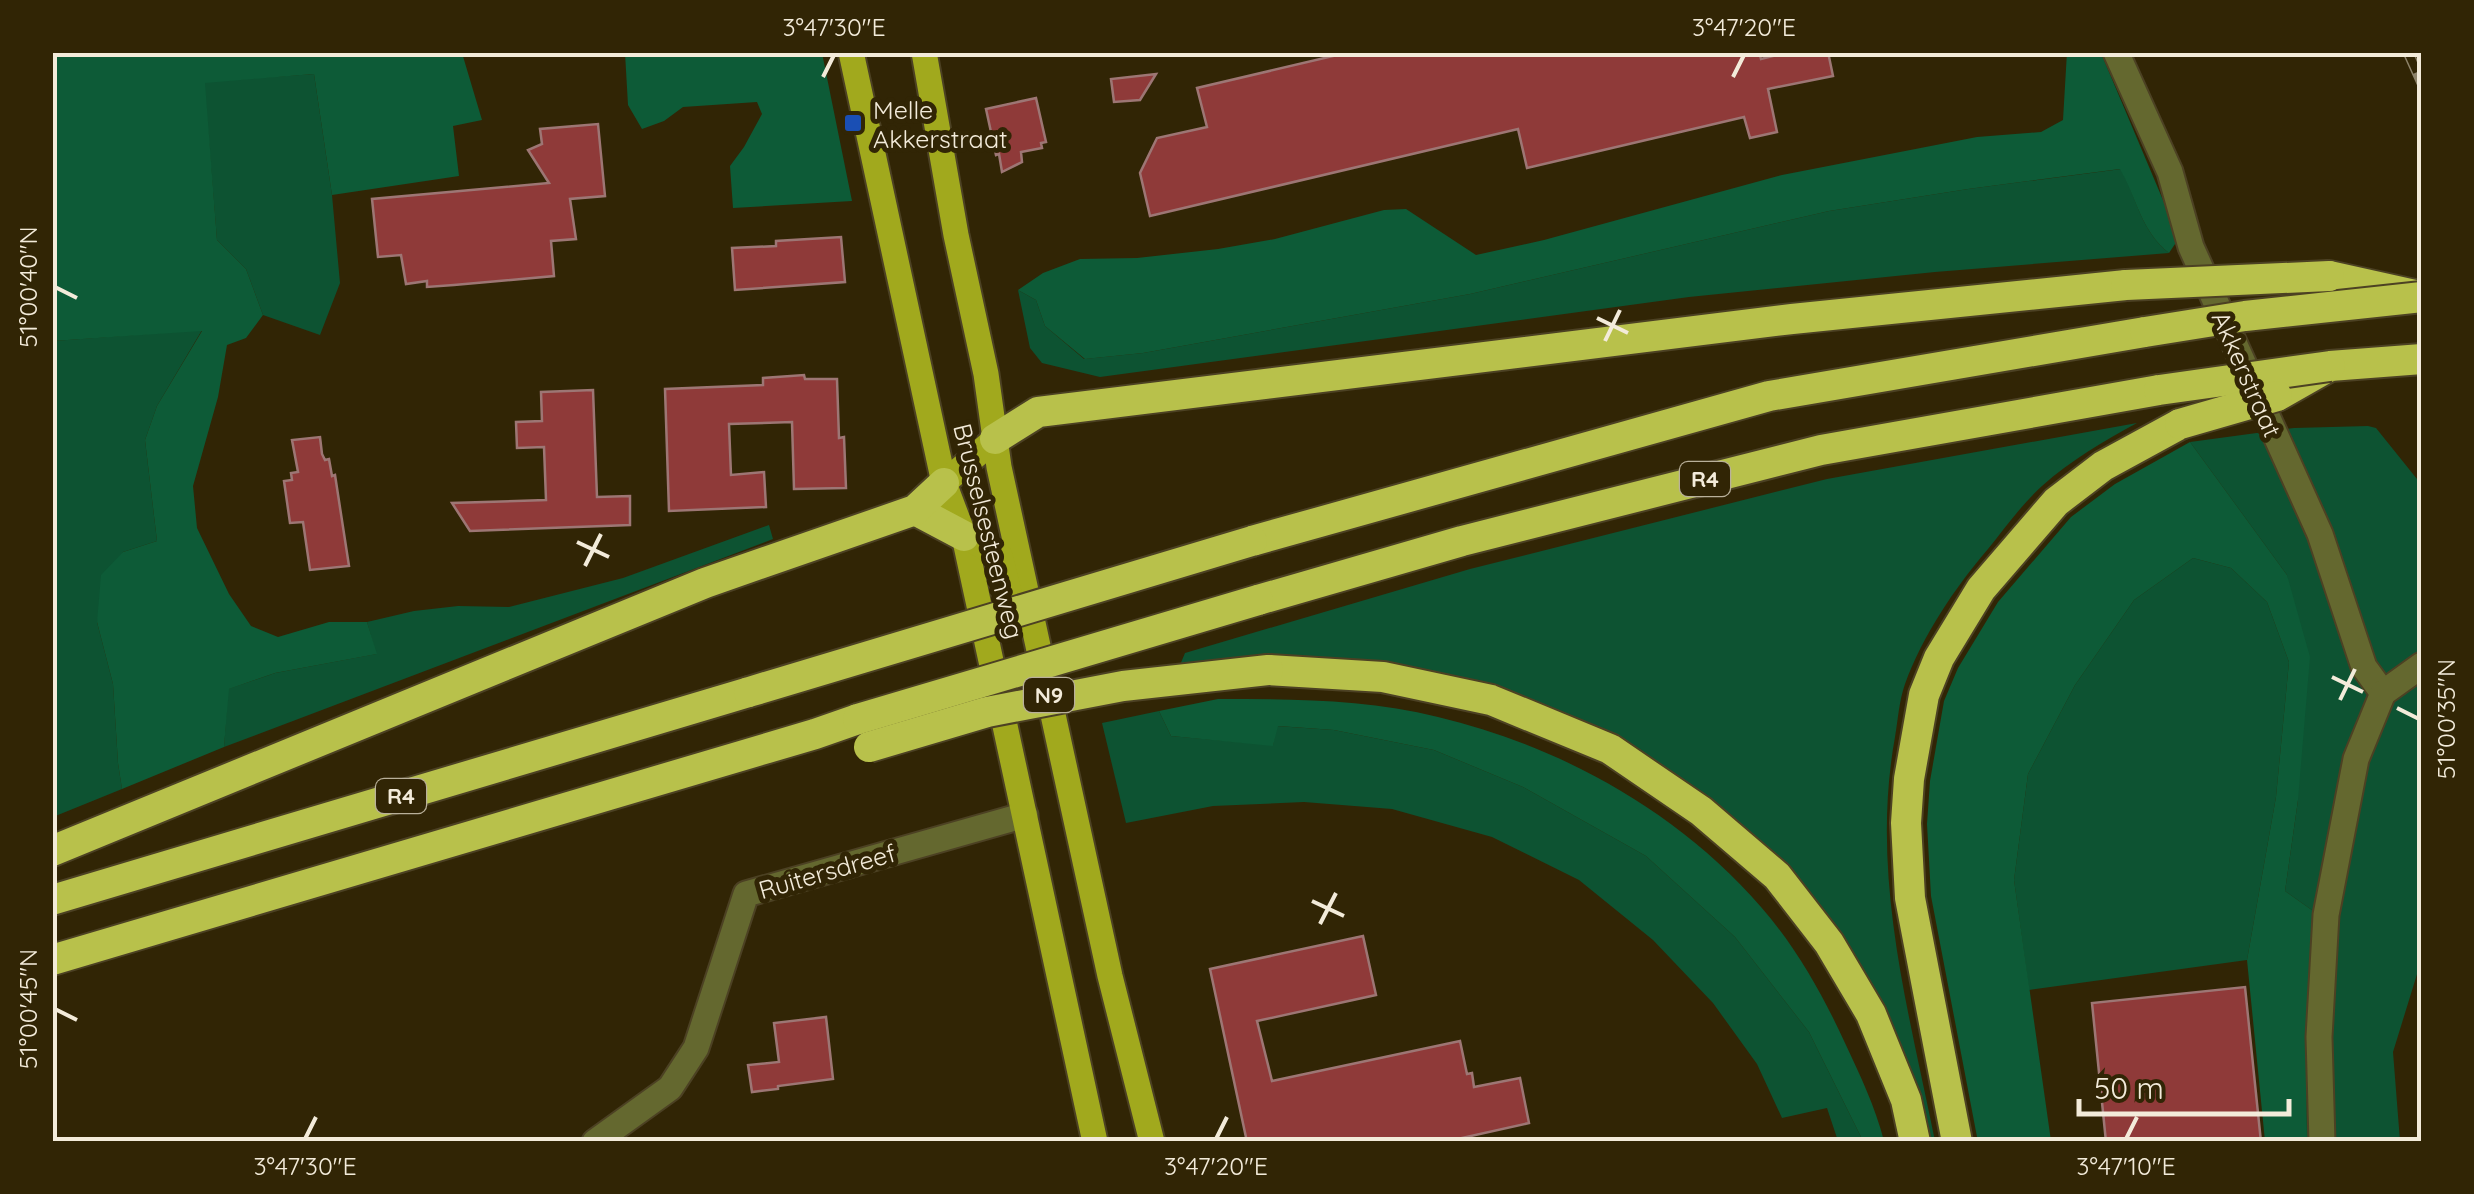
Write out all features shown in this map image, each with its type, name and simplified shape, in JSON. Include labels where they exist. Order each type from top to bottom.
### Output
[{"type":"highway","points":[[995,439],[1038,412],[1792,319],[2126,285],[2329,276],[2422,297]]},
{"type":"highway","name":"R4","points":[[52,900],[1252,541],[1769,396],[2245,316],[2422,297]]},
{"type":"highway","name":"R4","points":[[52,960],[815,734],[864,733],[1258,600],[1462,540],[1821,450],[2159,390],[2330,366],[2422,359]]},
{"type":"highway","points":[[1957,1142],[1910,898],[1906,823],[1909,779],[1924,694],[1939,658],[1981,589],[2056,502],[2103,466],[2180,424],[2276,396],[2330,366]]},
{"type":"highway","points":[[52,850],[706,584],[915,510],[944,483]]},
{"type":"highway","points":[[915,510],[964,536]]},
{"type":"highway","points":[[864,733],[1124,686],[1268,670],[1384,677],[1490,700],[1610,749],[1701,811],[1777,876],[1829,943],[1871,1014],[1906,1100],[1915,1142]]},
{"type":"main road","points":[[905,52],[956,235]]},
{"type":"main road","name":"Brusselsesteenweg","points":[[924,52],[956,235],[986,374],[1007,506],[1105,952],[1152,1142]]},
{"type":"main road","name":"Brusselsesteenweg","points":[[858,59],[944,483],[964,536],[1095,1142]]},
{"type":"main road","points":[[944,483],[995,439]]},
{"type":"main road","points":[[964,536],[1000,556],[1083,916],[1105,952]]},
{"type":"street","name":"Akkerstraat","points":[[2116,52],[2170,172],[2191,247],[2320,534],[2364,667],[2383,693]]},
{"type":"street","points":[[2322,1142],[2319,1036],[2326,915],[2356,759],[2383,693],[2422,665]]},
{"type":"street","name":"Ruitersdreef","points":[[595,1142],[670,1088],[696,1048],[746,894],[1025,815]]},
{"type":"green space","points":[[53,52],[462,53],[482,120],[453,126],[459,176],[332,195],[314,74],[205,83],[217,240],[246,269],[263,315],[246,338],[227,345],[218,397],[193,486],[197,528],[229,594],[251,626],[278,637],[329,622],[367,622],[377,654],[275,673],[229,689],[224,747],[122,789],[113,684],[97,622],[101,575],[123,552],[157,541],[145,440],[157,406],[202,331],[53,341]]},
{"type":"green space","points":[[2067,52],[2101,53],[2179,238],[2169,253],[2146,225],[2120,169],[1829,211],[1470,294],[1143,353],[1085,359],[1045,326],[1036,300],[1018,290],[1043,273],[1080,259],[1137,258],[1218,249],[1275,239],[1384,210],[1406,209],[1476,255],[1782,175],[1977,137],[2041,132],[2063,120]]},
{"type":"green space","points":[[625,53],[822,53],[852,201],[733,208],[730,166],[762,114],[757,102],[683,107],[664,121],[642,129],[628,105]]},
{"type":"green space","points":[[314,74],[340,283],[320,335],[263,315],[246,269],[217,240],[204,82]]},
{"type":"green space","points":[[2121,169],[2146,225],[2169,253],[1689,297],[1100,377],[1042,363],[1030,348],[1018,290],[1036,300],[1045,326],[1084,359],[1143,353],[1470,294],[1829,211]]},
{"type":"green space","points":[[202,330],[157,406],[145,440],[157,541],[123,552],[97,622],[113,684],[122,789],[53,817],[53,341]]},
{"type":"green space","points":[[2137,423],[2064,468],[2021,508],[1940,613],[1903,690],[1888,788],[1890,890],[1904,991],[1935,1141],[1930,1141],[1920,1096],[1788,867],[1710,799],[1617,736],[1495,686],[1385,662],[1268,656],[1180,665],[1185,653],[1470,569],[1827,479]]},
{"type":"green space","points":[[2294,428],[2376,428],[2421,484],[2422,958],[2393,1052],[2400,1141],[2307,1141],[2306,1037],[2316,913],[2285,891],[2298,800],[2287,575],[2190,442]]},
{"type":"green space","points":[[2190,442],[2287,575],[2310,657],[2298,800],[2285,891],[2316,913],[2306,1037],[2307,1141],[2265,1141],[2247,960],[2276,797],[2289,662],[2267,602],[2231,568],[2193,558],[2134,600],[2075,685],[2028,774],[2014,880],[2051,1141],[1978,1142],[1931,896],[1927,824],[1944,701],[1958,668],[1998,602],[2071,517],[2115,484]]},
{"type":"green space","points":[[769,525],[773,539],[224,747],[228,689],[275,673],[376,654],[367,622],[458,606],[509,607],[623,578]]},
{"type":"green space","points":[[2193,558],[2231,568],[2267,602],[2289,662],[2276,797],[2247,960],[2029,990],[2014,880],[2028,774],[2075,685],[2134,600]]},
{"type":"green space","points":[[1218,699],[1356,703],[1438,717],[1528,745],[1614,787],[1654,812],[1728,872],[1786,938],[1837,1025],[1867,1091],[1884,1141],[1863,1141],[1809,1032],[1735,937],[1646,856],[1523,787],[1434,750],[1334,730],[1278,726],[1273,746],[1171,736],[1159,711]]},
{"type":"green space","points":[[1159,711],[1171,736],[1273,745],[1277,726],[1334,730],[1434,750],[1523,787],[1646,856],[1735,937],[1809,1032],[1863,1141],[1838,1141],[1827,1108],[1782,1118],[1757,1064],[1713,1003],[1653,940],[1579,880],[1492,837],[1392,809],[1304,802],[1213,806],[1126,823],[1102,723]]},
{"type":"building","points":[[1350,52],[1759,52],[1761,59],[1789,52],[1828,52],[1833,76],[1768,89],[1777,132],[1750,138],[1744,117],[1527,168],[1518,129],[1150,216],[1140,173],[1157,138],[1207,127],[1197,88]]},
{"type":"building","points":[[1156,74],[1140,100],[1114,102],[1111,79]]},
{"type":"building","points":[[1036,98],[1046,142],[1041,143],[1042,148],[1021,152],[1022,162],[1002,172],[986,109]]},
{"type":"building","points":[[598,124],[605,196],[570,199],[576,239],[551,241],[554,276],[427,287],[427,281],[406,284],[401,255],[378,257],[372,199],[549,183],[528,150],[542,144],[540,129]]},
{"type":"building","points":[[841,237],[845,282],[735,290],[732,248]]},
{"type":"building","points":[[804,375],[805,379],[837,379],[846,488],[794,489],[792,422],[729,424],[731,475],[764,472],[766,507],[669,511],[665,389],[763,385],[763,378]]},
{"type":"building","points":[[593,390],[597,497],[630,496],[630,525],[470,531],[452,503],[546,500],[544,447],[517,448],[516,422],[542,421],[541,392]]},
{"type":"building","points":[[320,437],[322,454],[325,460],[329,459],[332,476],[335,475],[349,566],[310,570],[303,522],[290,523],[284,481],[292,480],[291,473],[298,472],[292,440]]},
{"type":"building","points":[[1363,936],[1376,995],[1257,1021],[1272,1081],[1460,1041],[1474,1087],[1520,1078],[1529,1123],[1444,1142],[1247,1142],[1210,969]]},
{"type":"building","points":[[2245,987],[2261,1142],[2106,1142],[2092,1003]]},
{"type":"building","points":[[826,1017],[833,1079],[752,1092],[748,1065],[779,1062],[774,1023]]},
{"type":"railway","points":[[2408,52],[2422,83]]},
{"type":"place","name":"Melle Akkerstraat","points":[[853,123]]}]
